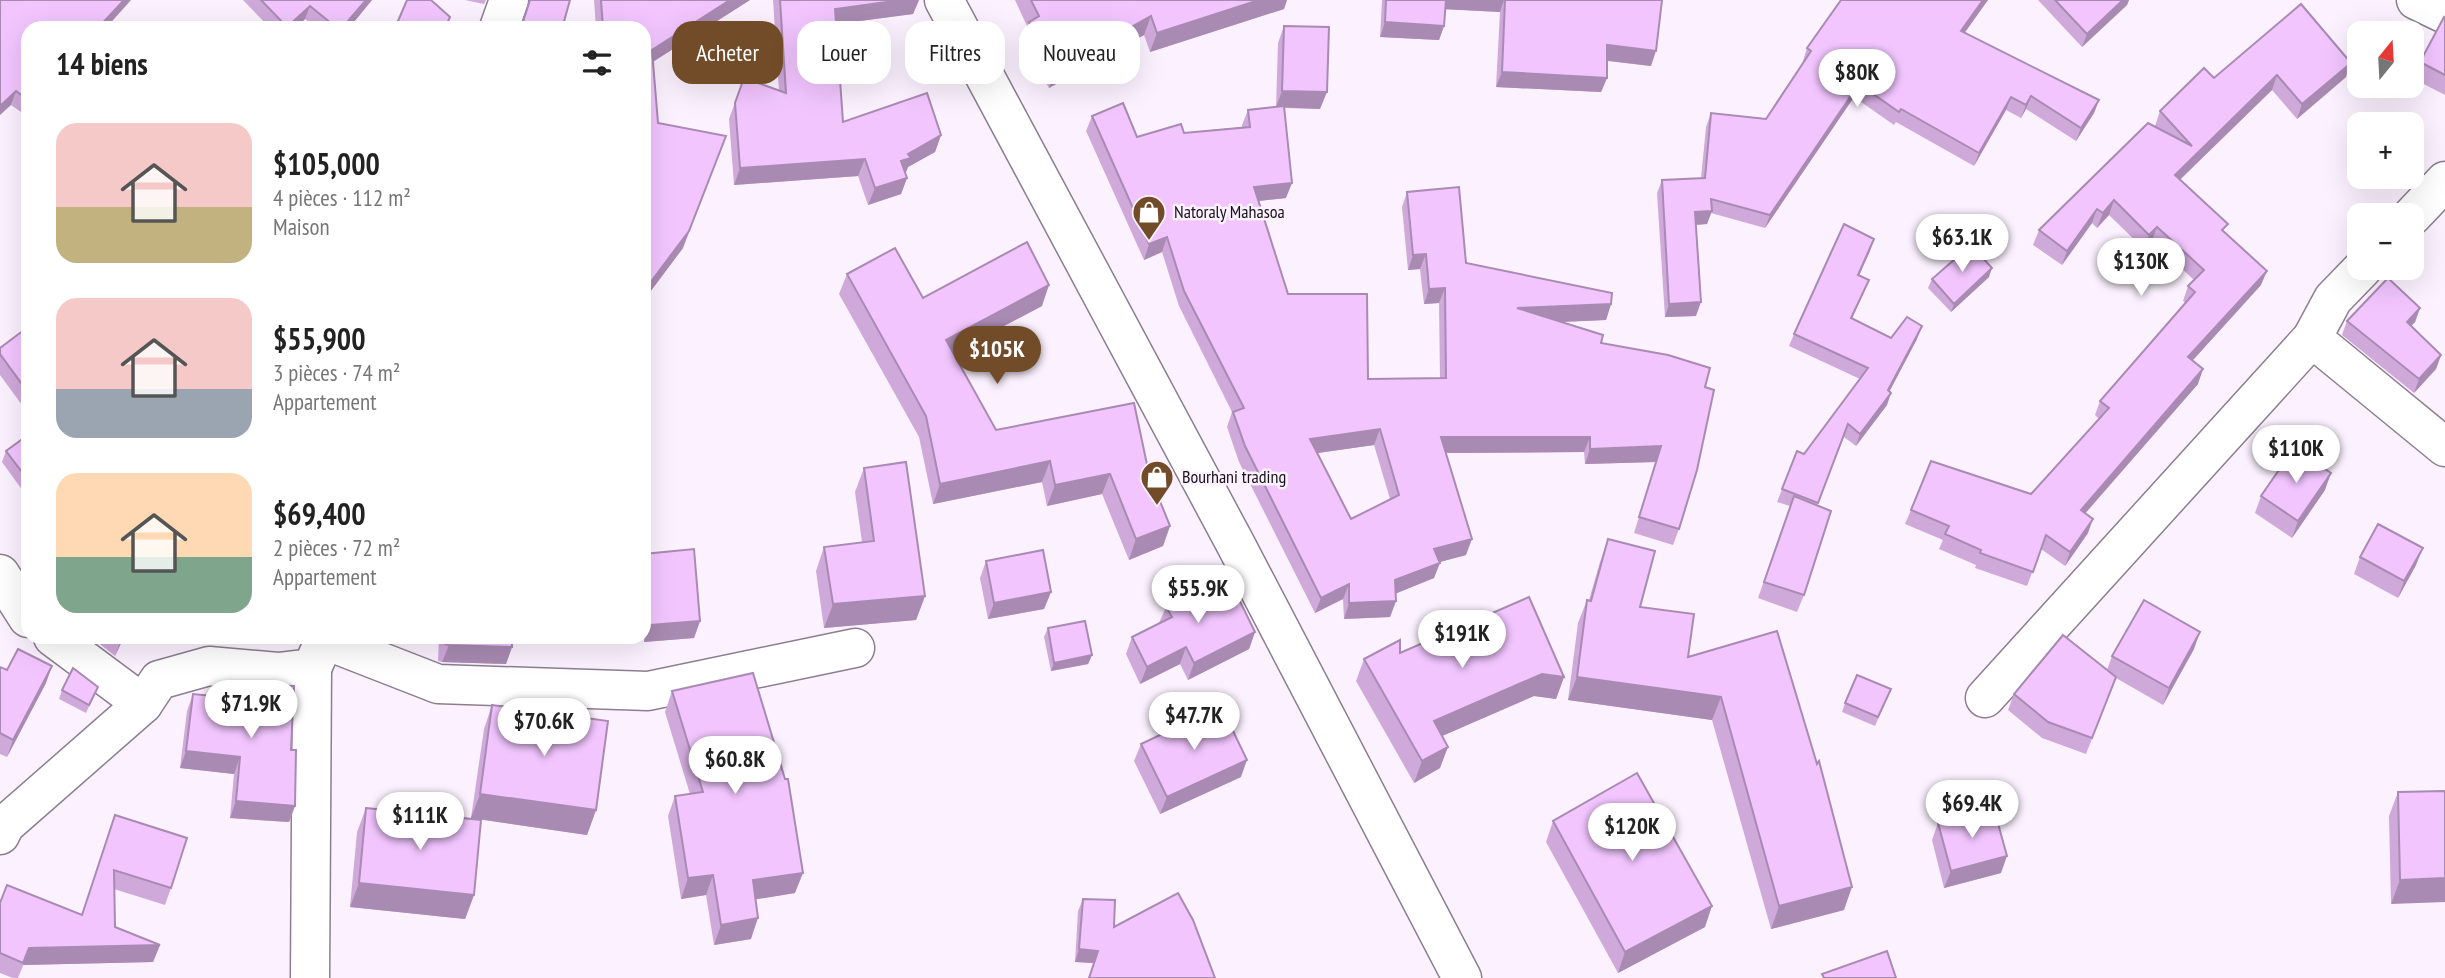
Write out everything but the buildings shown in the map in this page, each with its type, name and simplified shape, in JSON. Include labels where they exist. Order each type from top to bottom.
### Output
[{"type":"street","points":[[502,21],[509,0]]},
{"type":"street","points":[[944,0],[1236,545],[1461,978]]},
{"type":"street","points":[[2416,0],[2445,14]]},
{"type":"street","points":[[2424,203],[2445,181]]},
{"type":"street","points":[[1985,698],[2312,338],[2333,299],[2351,280]]},
{"type":"street","points":[[2312,338],[2445,447]]},
{"type":"street","points":[[0,574],[21,613]]},
{"type":"street","points":[[56,644],[142,704]]},
{"type":"street","points":[[310,978],[321,648]]},
{"type":"street","points":[[0,835],[5,825],[142,704],[159,680],[209,666],[278,672],[321,648],[438,684],[648,691],[855,648]]},
{"type":"place","name":"Natoraly Mahasoa","points":[[1149,242]]},
{"type":"place","name":"Bourhani trading","points":[[1157,507]]}]
